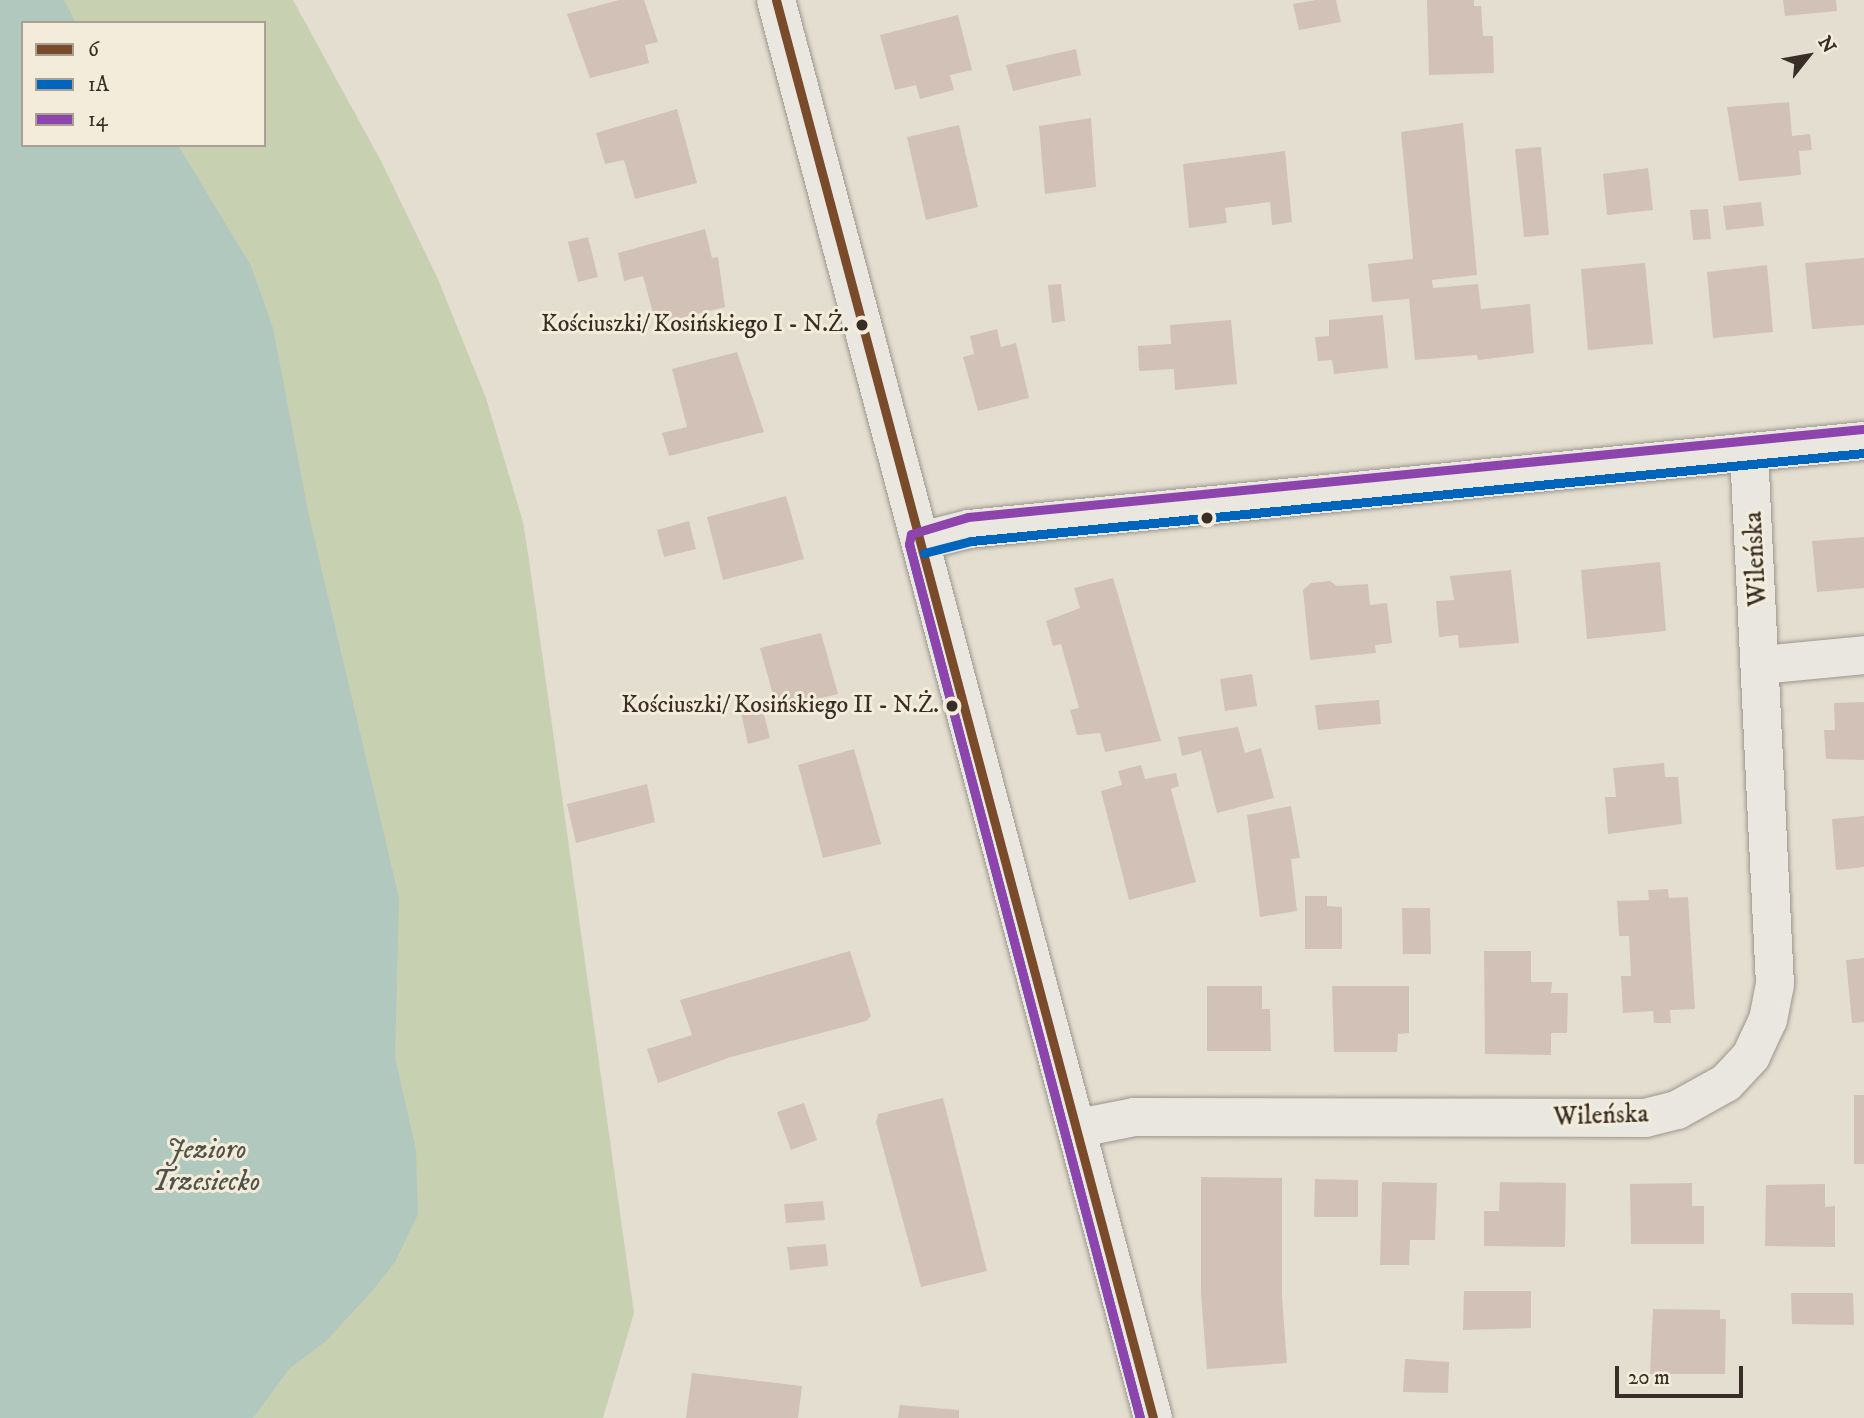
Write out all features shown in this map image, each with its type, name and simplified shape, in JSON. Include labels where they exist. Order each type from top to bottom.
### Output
[{"type":"street","points":[[776,0],[1079,1128],[1153,1418]]},
{"type":"street","points":[[921,541],[969,529],[1864,441]]},
{"type":"street","name":"Wileńska","points":[[1079,1128],[1134,1117],[1645,1118],[1678,1111],[1710,1095],[1751,1056],[1768,1020],[1775,985],[1749,452]]},
{"type":"street","points":[[1761,665],[1864,655]]},
{"type":"shaded area","points":[[0,0],[293,0],[381,161],[437,277],[486,398],[523,522],[529,560],[634,1313],[603,1418],[235,1418],[147,147],[266,147],[266,21],[21,21]]},
{"type":"water","name":"Jezioro Trzesiecko","points":[[0,0],[64,0],[75,21],[21,21],[21,147],[179,147],[251,266],[273,328],[309,516],[399,898],[395,1057],[416,1150],[418,1214],[395,1262],[373,1290],[326,1341],[289,1369],[253,1418],[0,1418]]},
{"type":"building","points":[[619,0],[644,0],[658,42],[645,45],[649,63],[590,78],[567,14]]},
{"type":"building","points":[[1336,0],[1341,22],[1299,30],[1293,4]]},
{"type":"building","points":[[1427,0],[1474,0],[1474,6],[1481,6],[1483,36],[1493,36],[1494,73],[1429,75]]},
{"type":"building","points":[[1783,0],[1836,0],[1837,11],[1785,16]]},
{"type":"building","points":[[958,15],[972,70],[950,75],[954,90],[920,99],[916,85],[895,90],[880,35]]},
{"type":"building","points":[[1076,49],[1081,75],[1013,91],[1006,65]]},
{"type":"building","points":[[1789,102],[1792,136],[1810,134],[1812,150],[1799,151],[1801,175],[1739,181],[1727,107]]},
{"type":"building","points":[[677,109],[697,183],[635,199],[624,160],[605,164],[596,133]]},
{"type":"building","points":[[1091,118],[1096,187],[1045,194],[1039,126]]},
{"type":"building","points":[[1463,123],[1477,275],[1432,280],[1433,288],[1478,284],[1481,309],[1530,304],[1534,353],[1478,360],[1477,355],[1415,360],[1409,299],[1372,302],[1368,264],[1413,259],[1401,132]]},
{"type":"building","points":[[959,125],[978,207],[926,220],[907,137]]},
{"type":"building","points":[[1541,147],[1549,235],[1524,237],[1515,149]]},
{"type":"building","points":[[1285,151],[1292,222],[1272,225],[1270,202],[1225,208],[1227,223],[1189,228],[1183,164]]},
{"type":"building","points":[[1648,168],[1653,210],[1607,215],[1603,174]]},
{"type":"building","points":[[1761,202],[1764,226],[1726,230],[1723,206]]},
{"type":"building","points":[[1708,209],[1711,239],[1693,240],[1690,210]]},
{"type":"building","points":[[705,229],[712,258],[718,257],[725,307],[656,324],[643,276],[624,281],[618,253]]},
{"type":"building","points":[[588,237],[598,277],[578,282],[568,242]]},
{"type":"building","points":[[1864,258],[1864,325],[1812,329],[1805,263]]},
{"type":"building","points":[[1645,263],[1653,344],[1588,350],[1581,269]]},
{"type":"building","points":[[1767,265],[1773,332],[1713,338],[1707,272]]},
{"type":"building","points":[[1061,284],[1065,321],[1052,323],[1048,285]]},
{"type":"building","points":[[1383,315],[1388,368],[1334,374],[1332,360],[1318,361],[1315,337],[1329,336],[1329,320]]},
{"type":"building","points":[[1231,320],[1237,384],[1175,390],[1174,369],[1139,371],[1138,346],[1171,344],[1170,325]]},
{"type":"building","points":[[997,329],[1001,347],[1016,343],[1029,398],[978,411],[963,357],[974,354],[970,336]]},
{"type":"building","points":[[737,352],[764,432],[669,456],[662,433],[687,427],[672,369]]},
{"type":"building","points":[[786,496],[804,559],[723,580],[707,517]]},
{"type":"building","points":[[689,521],[696,549],[664,557],[657,530]]},
{"type":"building","points":[[1864,537],[1864,588],[1817,592],[1812,541]]},
{"type":"building","points":[[1660,562],[1666,631],[1587,639],[1581,570]]},
{"type":"building","points":[[1511,570],[1519,643],[1459,648],[1458,635],[1439,637],[1436,601],[1454,600],[1450,576]]},
{"type":"building","points":[[1113,578],[1161,741],[1105,752],[1100,733],[1077,735],[1070,710],[1079,708],[1061,644],[1053,646],[1046,621],[1080,608],[1074,588]]},
{"type":"building","points":[[1330,581],[1337,586],[1368,584],[1370,605],[1387,603],[1392,643],[1375,645],[1376,653],[1310,660],[1303,590],[1311,583]]},
{"type":"building","points":[[821,633],[838,694],[777,709],[760,648]]},
{"type":"building","points":[[1252,674],[1257,706],[1225,711],[1220,679]]},
{"type":"building","points":[[1379,700],[1381,724],[1318,730],[1315,705]]},
{"type":"building","points":[[1864,702],[1864,760],[1826,759],[1824,730],[1835,730],[1834,703]]},
{"type":"building","points":[[762,707],[770,738],[748,744],[741,713]]},
{"type":"building","points":[[1238,727],[1245,753],[1261,748],[1274,798],[1217,813],[1201,751],[1182,756],[1178,737]]},
{"type":"building","points":[[854,749],[881,844],[823,858],[798,765]]},
{"type":"building","points":[[1664,763],[1665,777],[1678,777],[1682,824],[1608,834],[1605,797],[1616,797],[1613,768]]},
{"type":"building","points":[[1141,765],[1145,779],[1176,773],[1179,786],[1171,789],[1196,882],[1129,900],[1101,791],[1122,785],[1118,771]]},
{"type":"building","points":[[647,784],[655,822],[576,843],[567,804]]},
{"type":"building","points":[[1291,806],[1300,858],[1291,859],[1297,911],[1260,917],[1247,815]]},
{"type":"building","points":[[1864,816],[1864,867],[1836,870],[1832,819]]},
{"type":"building","points":[[1668,889],[1669,898],[1688,897],[1695,1009],[1670,1010],[1671,1023],[1654,1023],[1653,1011],[1623,1013],[1621,976],[1631,976],[1629,936],[1619,936],[1617,901],[1649,900],[1648,890]]},
{"type":"building","points":[[1305,896],[1327,896],[1327,906],[1342,907],[1342,949],[1305,949]]},
{"type":"building","points":[[1402,908],[1430,908],[1431,954],[1403,954]]},
{"type":"building","points":[[850,951],[871,1016],[866,1021],[731,1057],[658,1083],[647,1049],[692,1035],[680,1000]]},
{"type":"building","points":[[1484,951],[1531,951],[1531,982],[1552,982],[1551,993],[1568,993],[1567,1033],[1551,1033],[1551,1055],[1485,1054]]},
{"type":"building","points":[[1864,958],[1864,1022],[1852,1023],[1846,960]]},
{"type":"building","points":[[1207,986],[1262,986],[1262,1009],[1270,1009],[1271,1051],[1207,1051]]},
{"type":"building","points":[[1332,986],[1409,986],[1409,1033],[1398,1034],[1397,1052],[1334,1052]]},
{"type":"building","points":[[1854,1095],[1864,1095],[1864,1164],[1854,1164]]},
{"type":"building","points":[[943,1098],[987,1271],[921,1287],[876,1122],[878,1114]]},
{"type":"building","points":[[804,1103],[817,1140],[791,1150],[777,1112]]},
{"type":"building","points":[[1201,1177],[1282,1178],[1282,1297],[1287,1363],[1207,1369],[1201,1295]]},
{"type":"building","points":[[1315,1179],[1358,1180],[1358,1217],[1314,1217]]},
{"type":"building","points":[[1382,1182],[1437,1183],[1435,1240],[1410,1240],[1409,1265],[1380,1265]]},
{"type":"building","points":[[1500,1182],[1566,1183],[1565,1247],[1484,1246],[1484,1211],[1499,1211]]},
{"type":"building","points":[[1692,1183],[1692,1206],[1704,1206],[1704,1244],[1631,1244],[1630,1184]]},
{"type":"building","points":[[1825,1184],[1825,1207],[1835,1206],[1835,1247],[1765,1246],[1766,1185]]},
{"type":"building","points":[[823,1201],[825,1220],[786,1223],[784,1204]]},
{"type":"building","points":[[826,1244],[828,1266],[790,1270],[787,1247]]},
{"type":"building","points":[[1464,1291],[1531,1291],[1531,1328],[1463,1330]]},
{"type":"building","points":[[1791,1293],[1853,1293],[1854,1325],[1792,1324]]},
{"type":"building","points":[[1653,1309],[1720,1310],[1720,1319],[1726,1319],[1725,1374],[1650,1374]]},
{"type":"building","points":[[1405,1359],[1449,1362],[1448,1393],[1403,1392]]},
{"type":"building","points":[[692,1373],[802,1386],[798,1418],[686,1418]]},
{"type":"building","points":[[900,1405],[959,1410],[959,1418],[898,1418]]},
{"type":"transit line","name":"6","points":[[776,0],[1153,1418]]},
{"type":"transit line","name":"14","points":[[1140,1418],[909,544],[911,534],[968,517],[1863,429]]},
{"type":"transit line","name":"1A","points":[[924,553],[971,541],[1864,453]]},
{"type":"transit line","name":"1A","points":[[909,544],[1140,1418]]},
{"type":"place","name":"Kościuszki/ Kosińskiego I - N.Ż.","points":[[862,325]]},
{"type":"place","name":"Kościuszki/ Kosińskiego II - N.Ż.","points":[[952,706]]}]
